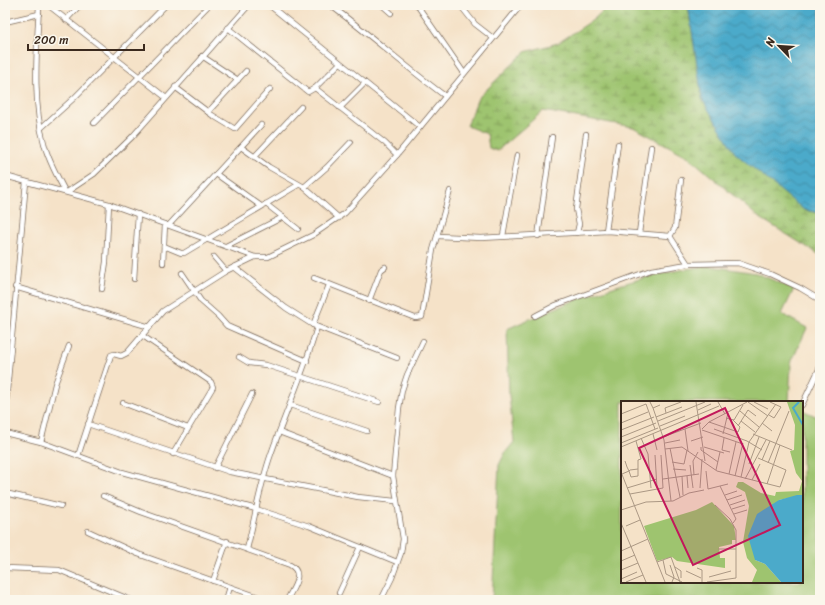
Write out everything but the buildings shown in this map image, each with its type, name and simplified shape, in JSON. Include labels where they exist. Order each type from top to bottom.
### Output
[{"type":"street","points":[[39,5],[37,93],[43,143],[51,164],[66,192]]},
{"type":"street","points":[[48,5],[165,97]]},
{"type":"street","points":[[66,20],[80,5]]},
{"type":"street","points":[[41,128],[166,5]]},
{"type":"street","points":[[94,123],[209,5]]},
{"type":"street","points":[[66,192],[94,174],[132,137],[165,97],[249,5]]},
{"type":"street","points":[[269,5],[420,127]]},
{"type":"street","points":[[330,5],[366,32],[422,80],[445,96]]},
{"type":"street","points":[[382,5],[391,13]]},
{"type":"street","points":[[418,5],[464,73]]},
{"type":"street","points":[[460,5],[475,24],[493,38]]},
{"type":"street","points":[[5,176],[110,204],[255,257],[268,258],[313,235],[339,218],[397,155],[521,5]]},
{"type":"street","points":[[5,22],[39,14]]},
{"type":"street","points":[[228,28],[308,92],[315,88],[340,63]]},
{"type":"street","points":[[202,56],[238,80]]},
{"type":"street","points":[[208,112],[246,71]]},
{"type":"street","points":[[340,108],[365,83]]},
{"type":"street","points":[[175,87],[208,112],[235,129],[270,89]]},
{"type":"street","points":[[315,88],[380,139],[397,155]]},
{"type":"street","points":[[254,157],[301,107]]},
{"type":"street","points":[[163,263],[167,224],[261,125]]},
{"type":"street","points":[[577,233],[579,224],[576,209],[586,134]]},
{"type":"street","points":[[538,236],[552,137]]},
{"type":"street","points":[[304,187],[327,167],[351,142]]},
{"type":"street","points":[[606,231],[618,144]]},
{"type":"street","points":[[241,147],[298,185],[304,187],[339,218]]},
{"type":"street","points":[[639,232],[651,147]]},
{"type":"street","points":[[503,236],[517,155]]},
{"type":"street","points":[[216,174],[261,206]]},
{"type":"street","points":[[670,236],[675,228],[681,180]]},
{"type":"street","points":[[5,413],[15,287],[26,182]]},
{"type":"street","points":[[164,246],[181,253],[298,185]]},
{"type":"street","points":[[314,278],[415,318],[422,316],[431,261],[450,191]]},
{"type":"street","points":[[102,289],[106,262],[110,204]]},
{"type":"street","points":[[266,204],[298,229]]},
{"type":"street","points":[[134,279],[138,214]]},
{"type":"street","points":[[226,246],[283,217]]},
{"type":"street","points":[[438,236],[481,238],[606,231],[639,232],[670,236],[688,264]]},
{"type":"street","points":[[214,257],[226,271]]},
{"type":"street","points":[[78,456],[110,356],[114,354],[125,355],[143,336],[163,311],[226,271],[255,257]]},
{"type":"street","points":[[535,316],[556,305],[651,270],[688,264],[738,263],[770,274],[800,288],[820,300]]},
{"type":"street","points":[[234,267],[286,308],[315,326],[397,358]]},
{"type":"street","points":[[369,300],[381,270],[384,267]]},
{"type":"street","points":[[182,273],[201,301],[227,326],[307,361]]},
{"type":"street","points":[[248,549],[264,479],[279,432],[307,361],[315,326],[329,285]]},
{"type":"street","points":[[15,287],[150,327]]},
{"type":"street","points":[[143,336],[212,385],[212,390],[173,454]]},
{"type":"street","points":[[381,600],[397,562],[403,539],[393,476],[395,436],[402,390],[423,341]]},
{"type":"street","points":[[41,442],[55,384],[69,346]]},
{"type":"street","points":[[239,357],[249,363],[266,365],[380,402]]},
{"type":"street","points":[[803,403],[820,367]]},
{"type":"street","points":[[215,468],[252,394]]},
{"type":"street","points":[[124,403],[188,428]]},
{"type":"street","points":[[290,405],[367,431]]},
{"type":"street","points":[[88,424],[215,468],[358,497],[396,501]]},
{"type":"street","points":[[279,432],[393,476]]},
{"type":"street","points":[[5,433],[41,442],[168,486],[256,509],[309,526],[397,562]]},
{"type":"street","points":[[5,493],[61,506]]},
{"type":"street","points":[[103,496],[141,512],[290,565],[296,569],[298,575],[287,600]]},
{"type":"street","points":[[88,531],[138,554],[267,600]]},
{"type":"street","points":[[213,581],[227,542]]},
{"type":"street","points":[[339,593],[360,547]]},
{"type":"street","points":[[5,568],[59,570],[131,600]]},
{"type":"street","points":[[226,600],[230,587]]},
{"type":"green space","points":[[609,5],[688,5],[691,27],[804,210],[820,213],[820,255],[757,216],[689,157],[633,127],[543,111],[497,151],[489,148],[487,134],[467,126],[478,98],[525,52],[558,43],[593,20]]},
{"type":"green space","points":[[710,266],[756,273],[794,289],[782,314],[807,328],[791,363],[789,401],[621,401],[621,583],[803,583],[803,410],[820,418],[820,599],[492,600],[499,465],[505,453],[514,442],[509,395],[507,329],[606,289],[632,281]]},
{"type":"water","points":[[688,5],[820,5],[820,213],[804,210],[735,153],[702,99]]}]
